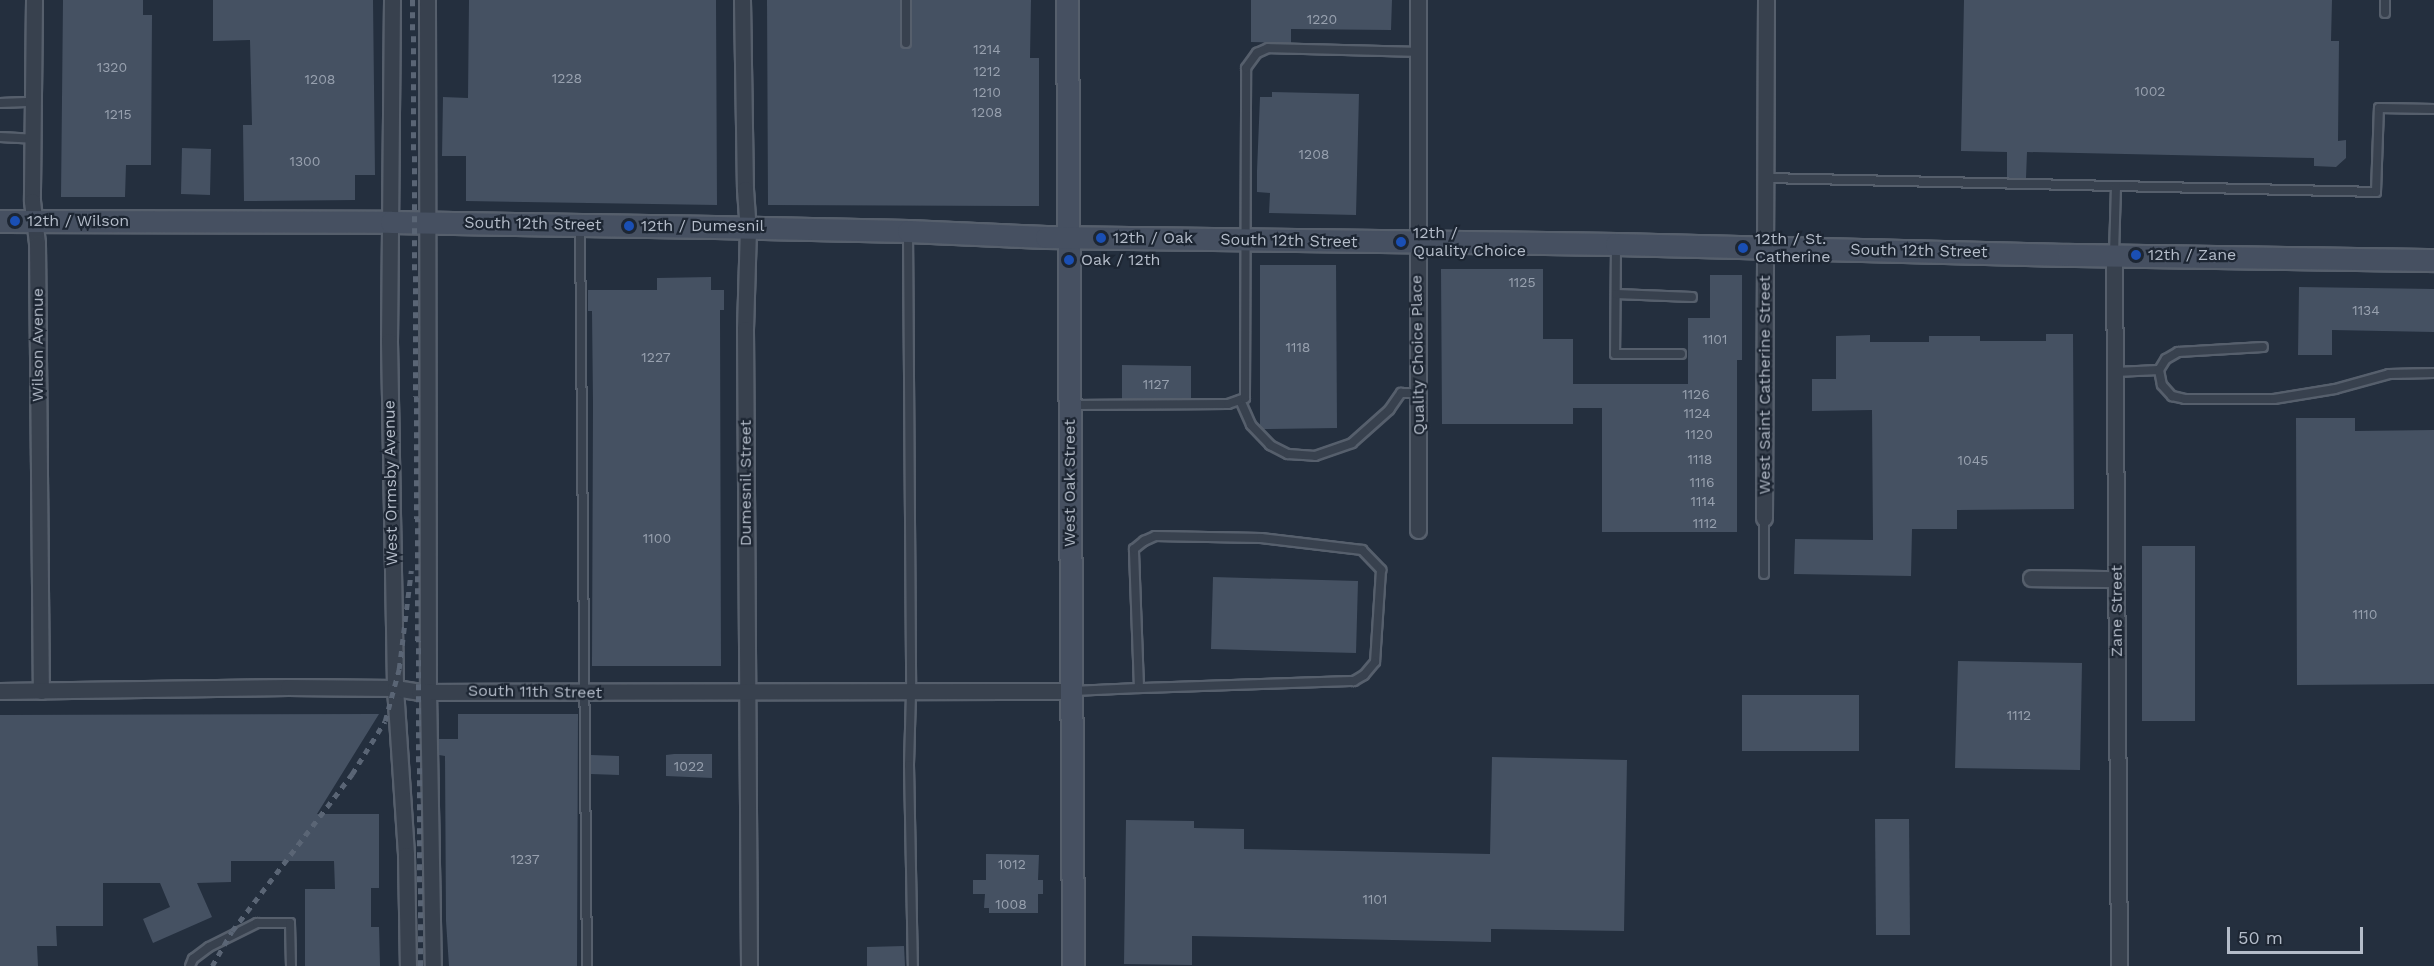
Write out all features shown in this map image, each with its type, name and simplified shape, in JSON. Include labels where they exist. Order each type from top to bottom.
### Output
[{"type":"street","name":"Wilson Avenue","points":[[34,0],[33,139],[39,360],[40,691]]},
{"type":"street","name":"West Ormsby Avenue","points":[[392,0],[389,329],[395,688],[406,855],[408,966]]},
{"type":"street","points":[[427,0],[428,692],[433,966]]},
{"type":"street","name":"Dumesnil Street","points":[[742,0],[745,189],[748,228],[745,317],[749,966]]},
{"type":"street","name":"West Oak Street","points":[[1067,0],[1073,966]]},
{"type":"street","name":"Quality Choice Place","points":[[1418,0],[1419,530]]},
{"type":"street","name":"West Saint Catherine Street","points":[[1764,518],[1766,0]]},
{"type":"street","name":"South 12th Street","points":[[0,221],[580,225],[908,231],[1069,237],[1616,244],[2434,260]]},
{"type":"street","name":"Zane Street","points":[[2114,255],[2119,966]]},
{"type":"street","points":[[2031,578],[2116,579]]},
{"type":"street","name":"South 11th Street","points":[[0,691],[395,688],[428,692],[1071,691]]},
{"type":"lane","points":[[906,0],[906,43]]},
{"type":"lane","points":[[2385,0],[2385,14]]},
{"type":"lane","points":[[1070,405],[1228,404],[1245,398],[1246,68],[1257,53],[1268,48],[1418,52]]},
{"type":"lane","points":[[0,103],[33,102]]},
{"type":"lane","points":[[1766,178],[2376,192],[2379,108],[2434,109]]},
{"type":"lane","points":[[0,137],[33,139]]},
{"type":"lane","points":[[2114,255],[2116,187]]},
{"type":"lane","points":[[580,225],[587,966]]},
{"type":"lane","points":[[908,231],[911,693],[909,765],[913,966]]},
{"type":"lane","points":[[1616,244],[1615,354],[1681,354]]},
{"type":"lane","points":[[1616,294],[1692,297]]},
{"type":"lane","points":[[2263,347],[2178,352],[2166,359],[2159,370],[2162,385],[2172,396],[2185,399],[2274,399],[2335,389],[2389,374],[2434,373]]},
{"type":"lane","points":[[2115,372],[2159,370]]},
{"type":"lane","points":[[1240,400],[1251,425],[1270,446],[1288,454],[1315,456],[1352,443],[1389,410],[1401,393],[1418,393]]},
{"type":"lane","points":[[1764,518],[1764,574]]},
{"type":"lane","points":[[1071,691],[1354,681],[1364,675],[1375,662],[1381,570],[1362,550],[1261,538],[1155,536],[1144,541],[1134,549],[1139,688]]},
{"type":"lane","points":[[190,966],[193,958],[209,947],[257,923],[290,924],[291,966]]},
{"type":"building","points":[[63,0],[143,0],[143,15],[152,15],[151,165],[126,165],[125,197],[61,197]]},
{"type":"building","points":[[213,0],[373,0],[375,175],[355,175],[355,200],[244,201],[243,125],[252,125],[250,40],[213,41]]},
{"type":"building","points":[[469,0],[716,0],[717,205],[466,201],[466,156],[442,156],[443,97],[468,98]]},
{"type":"building","points":[[767,0],[900,0],[900,43],[905,49],[912,44],[912,0],[1031,0],[1030,58],[1039,58],[1039,206],[768,205]]},
{"type":"building","points":[[1251,0],[1392,0],[1391,30],[1291,29],[1291,43],[1251,42]]},
{"type":"building","points":[[1964,0],[2332,0],[2331,41],[2339,41],[2338,141],[2346,140],[2346,158],[2336,167],[2314,166],[2314,158],[2027,152],[2026,178],[2007,178],[2007,152],[1961,151]]},
{"type":"building","points":[[1272,92],[1359,94],[1356,215],[1269,213],[1270,193],[1257,192],[1257,171],[1260,97],[1272,97]]},
{"type":"building","points":[[182,148],[211,149],[210,195],[181,194]]},
{"type":"building","points":[[1260,265],[1336,265],[1337,428],[1263,429],[1260,426]]},
{"type":"building","points":[[1441,269],[1543,269],[1543,339],[1573,339],[1573,384],[1688,384],[1688,318],[1710,318],[1710,275],[1742,275],[1742,360],[1737,360],[1737,532],[1602,532],[1602,408],[1573,408],[1573,424],[1442,424]]},
{"type":"building","points":[[711,277],[711,290],[724,290],[724,310],[720,310],[721,666],[592,666],[593,404],[592,311],[588,311],[588,290],[657,290],[657,278]]},
{"type":"building","points":[[2299,287],[2434,289],[2434,332],[2332,330],[2332,355],[2298,355]]},
{"type":"building","points":[[2046,334],[2073,334],[2074,509],[1957,510],[1957,529],[1912,529],[1911,576],[1794,574],[1795,539],[1873,540],[1872,410],[1812,411],[1812,379],[1836,379],[1836,336],[1870,335],[1870,342],[1929,342],[1929,336],[1980,336],[1980,341],[2046,341]]},
{"type":"building","points":[[1122,365],[1191,366],[1191,398],[1122,399]]},
{"type":"building","points":[[2296,418],[2355,418],[2355,431],[2434,430],[2434,684],[2297,685]]},
{"type":"building","points":[[2142,546],[2195,546],[2195,721],[2142,721]]},
{"type":"building","points":[[1213,577],[1358,581],[1356,653],[1211,649]]},
{"type":"building","points":[[1958,661],[2082,663],[2080,770],[1955,768]]},
{"type":"building","points":[[1742,695],[1859,695],[1859,751],[1742,751]]},
{"type":"building","points":[[379,714],[317,814],[379,814],[379,888],[371,888],[371,927],[379,927],[380,966],[305,966],[305,889],[335,889],[334,861],[231,861],[231,882],[197,883],[212,917],[153,943],[143,919],[170,907],[160,883],[103,883],[103,926],[56,926],[57,946],[37,946],[38,966],[0,966],[0,715]]},
{"type":"building","points":[[458,714],[578,714],[577,966],[449,966],[446,921],[445,756],[439,755],[439,739],[458,739]]},
{"type":"building","points":[[712,754],[712,778],[666,776],[666,755]]},
{"type":"building","points":[[591,755],[619,756],[619,775],[591,774]]},
{"type":"building","points":[[1492,757],[1627,760],[1624,931],[1491,929],[1491,942],[1192,936],[1192,965],[1124,964],[1126,820],[1194,821],[1194,828],[1244,829],[1244,849],[1490,854]]},
{"type":"building","points":[[1875,819],[1909,819],[1910,935],[1876,935]]},
{"type":"building","points":[[986,854],[1039,855],[1038,880],[1043,880],[1043,894],[1038,894],[1038,913],[989,913],[989,908],[984,908],[985,894],[973,894],[973,880],[986,880]]},
{"type":"building","points":[[904,946],[905,966],[867,966],[867,947]]},
{"type":"railway","points":[[413,0],[421,966]]},
{"type":"railway","points":[[212,966],[232,931],[352,774],[385,721],[399,669],[411,571]]},
{"type":"place","name":"12th / Wilson","points":[[15,221]]},
{"type":"place","name":"12th / Dumesnil","points":[[629,226]]},
{"type":"place","name":"12th / Oak","points":[[1101,238]]},
{"type":"place","name":"12th / Quality Choice","points":[[1401,242]]},
{"type":"place","name":"12th / St. Catherine","points":[[1743,248]]},
{"type":"place","name":"12th / Zane","points":[[2136,255]]},
{"type":"place","name":"Oak / 12th","points":[[1069,260]]}]
